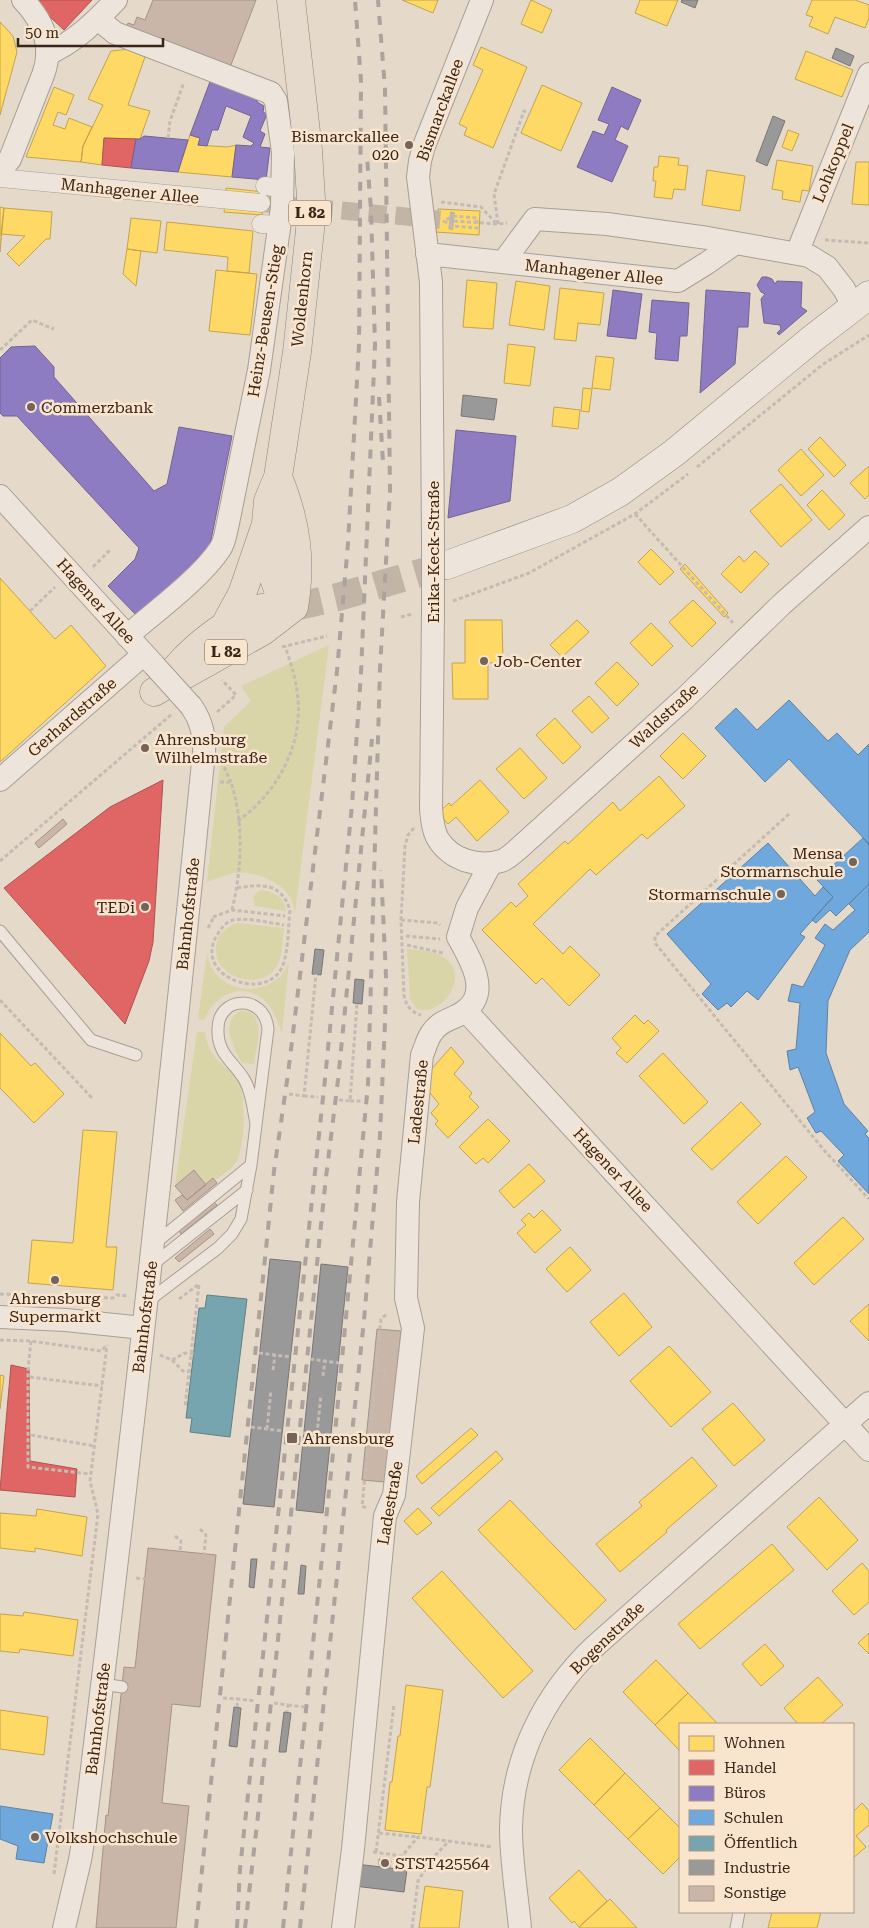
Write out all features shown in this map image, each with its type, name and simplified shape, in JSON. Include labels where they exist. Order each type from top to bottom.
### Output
[{"type":"main road","name":"Woldenhorn","points":[[291,0],[305,116],[311,199],[308,257],[297,352],[278,477],[268,501],[266,523],[274,578],[282,595],[294,607]]},
{"type":"main road","points":[[447,565],[572,519],[620,492],[674,453],[812,339],[864,302]]},
{"type":"main road","points":[[278,477],[289,503],[293,522],[298,570],[294,607]]},
{"type":"main road","name":"Woldenhorn","points":[[224,627],[242,594],[266,523]]},
{"type":"main road","name":"Woldenhorn","points":[[278,605],[294,607],[263,631],[154,692],[183,659],[224,627],[245,615],[265,607],[278,605]]},
{"type":"street","points":[[0,171],[10,159],[45,70],[48,54],[47,42],[41,24],[23,0]]},
{"type":"street","points":[[48,54],[74,39],[98,19],[116,0]]},
{"type":"street","name":"Bismarckallee","points":[[427,254],[419,199],[418,177],[420,161],[424,146],[482,0]]},
{"type":"street","name":"Heinz-Beusen-Stieg","points":[[98,19],[115,33],[270,93],[276,101],[283,152],[274,187],[259,370],[222,547],[198,573],[127,636]]},
{"type":"street","name":"Lohkoppel","points":[[797,253],[869,74]]},
{"type":"street","name":"Manhagener Allee","points":[[0,178],[261,203]]},
{"type":"street","points":[[535,219],[607,224],[797,253],[814,258],[827,267],[844,289],[864,302]]},
{"type":"street","name":"Manhagener Allee","points":[[504,262],[535,219]]},
{"type":"street","name":"Manhagener Allee","points":[[427,254],[678,281],[734,244]]},
{"type":"street","name":"Erika-Keck-Straße","points":[[427,254],[432,282],[433,538],[424,612],[431,809],[433,826],[438,839],[444,846],[464,860],[477,863],[491,863]]},
{"type":"street","name":"Hagener Allee","points":[[0,496],[149,660],[182,710]]},
{"type":"street","name":"Waldstraße","points":[[491,863],[503,860],[517,850],[684,699],[746,637],[869,527]]},
{"type":"street","name":"Gerhardstraße","points":[[0,780],[149,660]]},
{"type":"street","name":"Bahnhofstraße","points":[[64,1928],[80,1860],[112,1685],[116,1577],[143,1328],[140,1299],[151,1266],[154,1244],[201,781],[204,738],[201,724],[182,710]]},
{"type":"street","points":[[466,1011],[475,999],[477,982],[472,963],[453,946],[467,908],[491,863]]},
{"type":"street","name":"Hagener Allee","points":[[466,1011],[869,1450]]},
{"type":"street","name":"Ladestraße","points":[[344,1928],[385,1516],[394,1494],[413,1328],[406,1298],[408,1202],[422,1055],[432,1033],[438,1026],[445,1020],[466,1011]]},
{"type":"street","points":[[0,1317],[66,1320],[143,1328]]},
{"type":"street","name":"Bogenstraße","points":[[520,1928],[512,1850],[512,1813],[520,1766],[537,1722],[562,1682],[594,1647],[869,1403]]},
{"type":"lane","points":[[0,931],[91,1040],[136,1055]]},
{"type":"lane","points":[[140,1299],[218,1248],[232,1234],[241,1219],[251,1165],[268,1029],[267,1020],[262,1011],[243,1003],[234,1004],[223,1013],[219,1020],[218,1037],[225,1056],[250,1090],[256,1124]]},
{"type":"lane","points":[[154,1244],[251,1165]]},
{"type":"lane","points":[[151,1266],[247,1190]]},
{"type":"lane","points":[[736,1928],[740,1913]]},
{"type":"path","points":[[168,138],[170,121],[192,63]]},
{"type":"path","points":[[498,224],[494,194],[524,111],[530,115]]},
{"type":"path","points":[[419,199],[481,207],[498,224]]},
{"type":"path","points":[[453,216],[477,218],[477,223],[477,228],[452,226],[444,221],[453,216]]},
{"type":"path","points":[[454,221],[498,224],[535,219]]},
{"type":"path","points":[[0,350],[32,320],[54,329]]},
{"type":"path","points":[[635,514],[746,637]]},
{"type":"path","points":[[30,611],[70,573]]},
{"type":"path","points":[[401,616],[424,612]]},
{"type":"path","points":[[276,650],[327,636]]},
{"type":"path","points":[[238,821],[254,808],[275,784],[286,766],[294,745],[298,709],[297,692],[294,673],[285,646]]},
{"type":"path","points":[[215,681],[220,677]]},
{"type":"path","points":[[222,708],[236,695],[227,686]]},
{"type":"path","points":[[0,861],[182,710]]},
{"type":"path","points":[[201,781],[231,782],[236,796],[240,837],[237,888],[232,910],[285,916]]},
{"type":"path","points":[[426,1016],[414,1012],[405,1003],[402,920],[405,846],[408,835],[431,809]]},
{"type":"path","points":[[790,814],[655,936],[655,943],[823,1149],[869,1199]]},
{"type":"path","points":[[237,888],[258,884],[265,885],[281,894],[288,902],[290,910],[284,959],[281,970],[274,978],[262,983],[233,980],[217,970],[212,957],[212,949],[223,926],[231,921],[251,920],[284,924]]},
{"type":"path","points":[[402,920],[438,923],[453,946],[438,950],[407,945]]},
{"type":"path","points":[[406,936],[434,940]]},
{"type":"path","points":[[304,1096],[316,974]]},
{"type":"path","points":[[0,1000],[92,1098]]},
{"type":"path","points":[[350,1101],[357,1003]]},
{"type":"path","points":[[289,1094],[318,1097]]},
{"type":"path","points":[[339,1100],[362,1102]]},
{"type":"path","points":[[174,1303],[199,1284],[193,1354],[185,1407]]},
{"type":"path","points":[[0,1294],[113,1298],[117,1295],[140,1299]]},
{"type":"path","points":[[385,1516],[362,1506],[381,1319],[406,1298]]},
{"type":"path","points":[[0,1340],[31,1341],[101,1351],[107,1345],[90,1474],[98,1514],[52,1883]]},
{"type":"path","points":[[31,1341],[28,1369],[28,1467],[90,1474]]},
{"type":"path","points":[[172,1360],[185,1352],[193,1354]]},
{"type":"path","points":[[258,1353],[292,1357]]},
{"type":"path","points":[[273,1370],[275,1355]]},
{"type":"path","points":[[310,1359],[339,1363]]},
{"type":"path","points":[[323,1376],[325,1361]]},
{"type":"path","points":[[376,1370],[385,1371],[384,1381]]},
{"type":"path","points":[[183,1371],[190,1372]]},
{"type":"path","points":[[30,1377],[102,1386]]},
{"type":"path","points":[[267,1429],[271,1390]]},
{"type":"path","points":[[316,1434],[321,1395]]},
{"type":"path","points":[[251,1427],[283,1431]]},
{"type":"path","points":[[302,1433],[332,1436]]},
{"type":"path","points":[[31,1435],[94,1446]]},
{"type":"path","points":[[370,1436],[378,1436]]},
{"type":"path","points":[[200,1529],[206,1535],[204,1554]]},
{"type":"path","points":[[175,1536],[181,1541],[180,1552]]},
{"type":"path","points":[[138,1578],[145,1579]]},
{"type":"path","points":[[223,1698],[255,1701]]},
{"type":"path","points":[[237,1707],[238,1699]]},
{"type":"path","points":[[274,1703],[304,1707]]},
{"type":"path","points":[[376,1852],[394,1704]]},
{"type":"path","points":[[287,1712],[288,1705]]},
{"type":"path","points":[[379,1833],[512,1850]]},
{"type":"path","points":[[402,1856],[418,1837]]},
{"type":"path","points":[[412,1928],[418,1881],[431,1860],[449,1841]]},
{"type":"path","points":[[353,1849],[431,1860]]},
{"type":"shaded area","points":[[329,645],[295,912],[291,899],[285,891],[272,881],[257,875],[241,872],[207,882],[224,727],[251,701],[241,686]]},
{"type":"shaded area","points":[[261,890],[281,898],[286,911],[255,906],[253,897]]},
{"type":"shaded area","points":[[238,923],[284,928],[280,958],[277,966],[270,974],[259,979],[248,980],[237,977],[219,963],[216,952],[218,939],[226,929]]},
{"type":"shaded area","points":[[407,949],[438,954],[449,961],[454,971],[455,981],[452,991],[437,1006],[427,1010],[417,1009],[410,999]]},
{"type":"shaded area","points":[[207,954],[212,968],[221,979],[232,986],[245,989],[271,984],[281,975],[289,962],[282,1033],[269,1005],[251,992],[233,992],[224,996],[209,1010],[204,1020],[198,1019]]},
{"type":"shaded area","points":[[240,1011],[249,1012],[255,1016],[258,1022],[259,1030],[254,1064],[242,1063],[230,1036],[229,1028],[231,1022]]},
{"type":"shaded area","points":[[197,1032],[205,1032],[210,1049],[218,1061],[240,1082],[244,1112],[243,1136],[239,1157],[235,1164],[217,1179],[213,1178],[206,1185],[194,1171],[175,1186]]},
{"type":"building: Wohnen","points":[[402,0],[438,0],[433,13]]},
{"type":"building: Wohnen","points":[[531,0],[552,10],[542,33],[521,24]]},
{"type":"building: Wohnen","points":[[640,0],[678,0],[667,26],[635,13]]},
{"type":"building: Wohnen","points":[[812,0],[855,0],[869,5],[869,18],[865,28],[835,17],[828,34],[809,26],[813,17],[806,15]]},
{"type":"building: Wohnen","points":[[0,22],[13,36],[17,52],[0,115]]},
{"type":"building: Wohnen","points":[[481,47],[527,67],[493,148],[464,135],[467,128],[459,124],[483,70],[473,65]]},
{"type":"building: Wohnen","points":[[131,49],[146,54],[128,105],[150,111],[140,139],[104,138],[102,165],[81,162],[83,146],[103,105],[88,99],[111,51]]},
{"type":"building: Wohnen","points":[[806,51],[853,70],[842,97],[795,79]]},
{"type":"building: Wohnen","points":[[542,85],[582,103],[561,151],[521,133]]},
{"type":"building: Wohnen","points":[[54,87],[74,95],[66,115],[58,112],[53,125],[65,129],[69,118],[92,127],[83,146],[81,162],[26,157]]},
{"type":"building: Wohnen","points":[[788,130],[799,134],[792,151],[782,147]]},
{"type":"building: Wohnen","points":[[190,135],[200,138],[198,145],[227,147],[236,145],[232,177],[178,172]]},
{"type":"building: Wohnen","points":[[659,156],[679,158],[678,165],[688,166],[685,190],[674,189],[672,199],[654,197],[656,181],[653,181],[654,167],[658,167]]},
{"type":"building: Wohnen","points":[[777,160],[813,166],[809,191],[802,190],[800,202],[782,199],[783,191],[772,189]]},
{"type":"building: Wohnen","points":[[856,162],[869,162],[869,205],[852,204]]},
{"type":"building: Wohnen","points":[[707,170],[745,176],[740,211],[702,205]]},
{"type":"building: Wohnen","points":[[226,188],[264,192],[262,215],[224,212]]},
{"type":"building: Wohnen","points":[[0,207],[4,208],[0,252]]},
{"type":"building: Wohnen","points":[[4,208],[52,212],[50,239],[46,239],[19,266],[7,254],[25,236],[1,234]]},
{"type":"building: Wohnen","points":[[438,209],[480,211],[479,235],[436,232]]},
{"type":"building: Wohnen","points":[[131,218],[161,221],[157,253],[127,249]]},
{"type":"building: Wohnen","points":[[167,222],[253,231],[249,273],[227,271],[228,257],[164,250]]},
{"type":"building: Wohnen","points":[[127,249],[141,251],[136,286],[123,274]]},
{"type":"building: Wohnen","points":[[216,270],[257,274],[250,335],[209,331]]},
{"type":"building: Wohnen","points":[[467,280],[497,283],[493,329],[463,327]]},
{"type":"building: Wohnen","points":[[516,281],[550,286],[544,330],[509,325]]},
{"type":"building: Wohnen","points":[[560,288],[604,293],[600,325],[578,323],[576,341],[554,339]]},
{"type":"building: Wohnen","points":[[508,344],[535,347],[530,386],[504,383]]},
{"type":"building: Wohnen","points":[[596,356],[614,358],[610,390],[592,388]]},
{"type":"building: Wohnen","points":[[583,388],[592,389],[589,412],[581,411]]},
{"type":"building: Wohnen","points":[[554,407],[580,410],[578,429],[552,426]]},
{"type":"building: Wohnen","points":[[820,437],[846,465],[834,477],[808,449]]},
{"type":"building: Wohnen","points":[[801,449],[824,475],[801,496],[778,470]]},
{"type":"building: Wohnen","points":[[869,466],[869,495],[865,499],[850,483]]},
{"type":"building: Wohnen","points":[[781,484],[812,520],[781,547],[750,511]]},
{"type":"building: Wohnen","points":[[822,490],[845,515],[829,530],[807,505]]},
{"type":"building: Wohnen","points":[[651,549],[674,572],[660,585],[638,562]]},
{"type":"building: Wohnen","points":[[755,551],[769,564],[741,593],[721,574],[739,556],[744,562]]},
{"type":"building: Wohnen","points":[[685,564],[728,613],[724,617],[680,569]]},
{"type":"building: Wohnen","points":[[0,578],[55,639],[71,625],[106,666],[0,762]]},
{"type":"building: Wohnen","points":[[693,600],[716,623],[692,647],[669,622]]},
{"type":"building: Wohnen","name":"Job-Center","points":[[465,620],[502,620],[503,662],[488,663],[488,699],[453,699],[452,663],[465,663]]},
{"type":"building: Wohnen","points":[[577,620],[589,632],[562,657],[550,645]]},
{"type":"building: Wohnen","points":[[651,623],[673,646],[652,666],[630,643]]},
{"type":"building: Wohnen","points":[[617,662],[639,684],[617,706],[595,683]]},
{"type":"building: Wohnen","points":[[589,696],[609,718],[592,733],[572,711]]},
{"type":"building: Wohnen","points":[[555,718],[581,747],[563,764],[536,735]]},
{"type":"building: Wohnen","points":[[683,733],[706,756],[683,779],[660,756]]},
{"type":"building: Wohnen","points":[[520,748],[547,778],[524,799],[496,769]]},
{"type":"building: Wohnen","points":[[659,776],[685,806],[647,839],[642,834],[596,875],[590,869],[533,924],[563,954],[570,946],[600,975],[569,1006],[542,978],[536,984],[482,930],[511,902],[516,907],[528,896],[518,884],[565,841],[568,844],[613,802],[620,811]]},
{"type":"building: Wohnen","points":[[480,780],[509,812],[477,841],[456,817],[448,824],[438,813],[449,803],[451,806]]},
{"type":"building: Wohnen","points":[[635,1015],[644,1024],[648,1020],[659,1031],[627,1063],[616,1053],[621,1048],[612,1038]]},
{"type":"building: Wohnen","points":[[0,1033],[31,1066],[35,1063],[64,1094],[34,1123],[0,1088]]},
{"type":"building: Wohnen","points":[[451,1047],[464,1062],[454,1074],[472,1093],[469,1097],[479,1107],[448,1138],[435,1124],[438,1121],[431,1113],[439,1104],[426,1088],[429,1072]]},
{"type":"building: Wohnen","points":[[663,1053],[708,1102],[684,1124],[639,1076]]},
{"type":"building: Wohnen","points":[[741,1102],[761,1124],[712,1170],[691,1149]]},
{"type":"building: Wohnen","points":[[488,1119],[510,1141],[488,1163],[483,1158],[476,1164],[459,1147]]},
{"type":"building: Wohnen","points":[[83,1130],[117,1132],[106,1247],[117,1247],[113,1290],[28,1283],[32,1240],[73,1243]]},
{"type":"building: Wohnen","points":[[786,1156],[807,1177],[758,1224],[737,1202]]},
{"type":"building: Wohnen","points":[[529,1164],[545,1181],[514,1208],[499,1191]]},
{"type":"building: Wohnen","points":[[542,1210],[561,1230],[535,1253],[517,1233],[526,1225],[521,1220],[529,1213],[534,1218]]},
{"type":"building: Wohnen","points":[[843,1217],[864,1239],[814,1285],[794,1263]]},
{"type":"building: Wohnen","points":[[570,1247],[591,1270],[567,1292],[546,1269]]},
{"type":"building: Wohnen","points":[[624,1293],[652,1327],[619,1356],[590,1322]]},
{"type":"building: Wohnen","points":[[869,1304],[869,1341],[850,1321]]},
{"type":"building: Wohnen","points":[[669,1346],[711,1392],[671,1427],[630,1381]]},
{"type":"building: Wohnen","points":[[0,1375],[4,1376],[0,1409]]},
{"type":"building: Wohnen","points":[[733,1403],[765,1440],[734,1466],[702,1429]]},
{"type":"building: Wohnen","points":[[471,1428],[478,1435],[422,1484],[416,1476]]},
{"type":"building: Wohnen","points":[[496,1451],[503,1459],[439,1516],[431,1508]]},
{"type":"building: Wohnen","points":[[692,1457],[717,1486],[620,1572],[596,1544],[642,1506],[639,1502]]},
{"type":"building: Wohnen","points":[[819,1497],[858,1540],[827,1570],[787,1527]]},
{"type":"building: Wohnen","points":[[510,1500],[606,1600],[575,1630],[478,1530]]},
{"type":"building: Wohnen","points":[[418,1508],[432,1523],[417,1535],[404,1521]]},
{"type":"building: Wohnen","points":[[37,1509],[87,1517],[82,1556],[35,1548],[35,1552],[0,1548],[0,1513],[36,1516]]},
{"type":"building: Wohnen","points":[[772,1544],[794,1570],[700,1649],[678,1624]]},
{"type":"building: Wohnen","points":[[862,1563],[869,1571],[869,1602],[854,1615],[832,1591]]},
{"type":"building: Wohnen","points":[[442,1571],[533,1671],[503,1698],[412,1598]]},
{"type":"building: Wohnen","points":[[24,1612],[78,1620],[73,1656],[20,1649],[19,1653],[0,1651],[0,1614],[23,1616]]},
{"type":"building: Wohnen","points":[[869,1633],[869,1654],[858,1643]]},
{"type":"building: Wohnen","points":[[765,1644],[784,1666],[761,1686],[742,1664]]},
{"type":"building: Wohnen","points":[[656,1660],[688,1693],[655,1725],[623,1692]]},
{"type":"building: Wohnen","points":[[818,1677],[843,1705],[822,1723],[797,1723],[784,1708]]},
{"type":"building: Wohnen","points":[[406,1685],[443,1690],[430,1787],[427,1787],[421,1834],[385,1830],[390,1782],[392,1782],[398,1736],[400,1736]]},
{"type":"building: Wohnen","points":[[688,1693],[717,1723],[679,1723],[679,1750],[655,1725]]},
{"type":"building: Wohnen","points":[[0,1710],[48,1717],[44,1755],[0,1749]]},
{"type":"building: Wohnen","points":[[590,1738],[625,1773],[594,1805],[559,1770]]},
{"type":"building: Wohnen","points":[[625,1773],[660,1808],[628,1839],[594,1805]]},
{"type":"building: Wohnen","points":[[862,1803],[869,1811],[869,1825],[856,1836],[866,1847],[854,1857],[854,1811]]},
{"type":"building: Wohnen","points":[[660,1808],[679,1827],[679,1858],[663,1874],[628,1839]]},
{"type":"building: Wohnen","points":[[579,1870],[607,1901],[579,1927],[574,1921],[572,1923],[549,1898]]},
{"type":"building: Wohnen","points":[[425,1886],[463,1891],[459,1928],[419,1928]]},
{"type":"building: Wohnen","points":[[610,1899],[637,1928],[579,1927]]},
{"type":"building: Wohnen","points":[[772,1913],[821,1913],[817,1928],[768,1928]]},
{"type":"building: Handel","points":[[34,0],[92,0],[64,30]]},
{"type":"building: Handel","points":[[104,138],[136,139],[131,168],[102,165]]},
{"type":"building: Handel","points":[[163,780],[153,942],[149,961],[125,1024],[4,888],[110,807]]},
{"type":"building: Handel","points":[[11,1365],[29,1369],[30,1461],[77,1469],[75,1497],[0,1490]]},
{"type":"building: Büros","points":[[211,79],[258,97],[257,102],[264,106],[263,112],[267,114],[260,131],[265,134],[260,147],[270,148],[266,180],[232,177],[236,145],[251,146],[254,143],[243,137],[251,116],[226,106],[218,130],[212,130],[207,146],[198,145],[200,138],[190,135]]},
{"type":"building: Büros","points":[[612,87],[641,100],[628,130],[621,126],[615,140],[628,146],[612,182],[577,167],[593,131],[604,135],[609,124],[598,120]]},
{"type":"building: Büros","points":[[144,136],[188,140],[178,172],[131,168],[136,139]]},
{"type":"building: Büros","points":[[762,277],[772,279],[775,284],[777,281],[802,282],[801,307],[807,311],[779,335],[777,333],[781,329],[780,325],[764,323],[761,299],[765,294],[761,292],[757,285]]},
{"type":"building: Büros","points":[[613,290],[642,294],[636,339],[607,336]]},
{"type":"building: Büros","points":[[706,290],[750,293],[748,327],[738,327],[735,364],[700,393]]},
{"type":"building: Büros","points":[[652,300],[689,303],[687,336],[680,336],[678,361],[655,359],[657,333],[649,332]]},
{"type":"building: Büros","points":[[35,346],[54,367],[54,377],[154,491],[167,484],[179,427],[232,436],[208,555],[197,558],[194,569],[140,619],[108,586],[135,559],[139,548],[17,416],[3,416],[0,413],[0,358],[11,347]]},
{"type":"building: Büros","points":[[456,430],[516,436],[510,501],[448,518]]},
{"type":"building: Schulen","points":[[789,700],[828,741],[837,733],[858,755],[869,744],[869,844],[789,759],[765,782],[715,728],[736,708],[757,730]]},
{"type":"building: Schulen","name":"Mensa Stormarnschule","points":[[863,838],[869,845],[869,884],[836,916],[830,910],[816,923],[812,920],[833,897],[817,880]]},
{"type":"building: Schulen","points":[[768,843],[815,896],[823,887],[833,897],[800,934],[805,937],[758,1000],[747,991],[731,1007],[727,1003],[718,1010],[702,994],[711,984],[667,934]]},
{"type":"building: Schulen","points":[[869,884],[869,932],[850,950],[828,1001],[826,1053],[844,1104],[868,1131],[865,1134],[869,1138],[869,1194],[838,1161],[844,1155],[821,1131],[816,1133],[807,1118],[815,1112],[798,1067],[790,1070],[787,1051],[796,1049],[800,1003],[788,1001],[792,984],[803,987],[825,945],[815,938],[825,924],[833,930],[855,910],[849,904]]},
{"type":"building: Schulen","points":[[0,1806],[53,1814],[44,1863],[16,1859],[18,1846],[0,1839]]},
{"type":"building: Öffentlich","points":[[207,1295],[247,1299],[230,1437],[190,1432],[192,1418],[186,1418],[199,1308],[205,1308]]},
{"type":"building: Industrie","points":[[682,0],[698,0],[695,8],[681,2]]},
{"type":"building: Industrie","points":[[836,48],[854,56],[850,66],[832,58]]},
{"type":"building: Industrie","points":[[773,116],[785,121],[767,166],[756,161]]},
{"type":"building: Industrie","points":[[463,395],[497,399],[494,420],[461,416]]},
{"type":"building: Industrie","points":[[315,949],[324,950],[321,975],[312,974]]},
{"type":"building: Industrie","points":[[355,979],[364,980],[362,1004],[353,1003]]},
{"type":"building: Industrie","points":[[270,1259],[301,1262],[274,1507],[243,1504]]},
{"type":"building: Industrie","points":[[321,1264],[348,1267],[323,1513],[296,1510]]},
{"type":"building: Industrie","points":[[251,1559],[257,1559],[254,1588],[249,1587]]},
{"type":"building: Industrie","points":[[301,1565],[306,1566],[304,1594],[298,1594]]},
{"type":"building: Industrie","points":[[234,1707],[241,1708],[237,1747],[229,1746]]},
{"type":"building: Industrie","points":[[284,1712],[291,1713],[286,1752],[279,1752]]},
{"type":"building: Industrie","points":[[356,1864],[407,1870],[404,1892],[354,1886]]},
{"type":"building: Sonstige","points":[[153,0],[256,0],[229,70],[126,29],[128,23],[134,25],[137,17],[145,20]]},
{"type":"building: Sonstige","points":[[63,819],[67,824],[39,848],[35,843]]},
{"type":"building: Sonstige","points":[[194,1170],[206,1185],[187,1200],[175,1186]]},
{"type":"building: Sonstige","points":[[213,1178],[217,1183],[183,1211],[175,1200],[182,1195],[187,1200]]},
{"type":"building: Sonstige","points":[[213,1201],[217,1205],[181,1234],[178,1229]]},
{"type":"building: Sonstige","points":[[210,1229],[214,1234],[179,1262],[175,1258]]},
{"type":"building: Sonstige","points":[[377,1329],[401,1331],[385,1482],[362,1480]]},
{"type":"building: Sonstige","points":[[148,1548],[216,1555],[200,1707],[172,1704],[162,1803],[189,1806],[176,1928],[96,1928],[106,1815],[108,1816],[124,1667],[135,1668]]},
{"type":"building: Sonstige","name":"STST425564","points":[[379,1859],[391,1861],[390,1867],[379,1865]]},
{"type":"tunnel","points":[[261,203],[454,221]]},
{"type":"tunnel","points":[[294,607],[338,597],[447,565]]},
{"type":"railway","points":[[196,1928],[274,1171],[288,1074],[337,671],[348,543],[359,345],[361,81],[355,0]]},
{"type":"railway","points":[[283,1928],[334,1444],[368,1084],[380,669],[390,490],[385,89],[378,0]]},
{"type":"railway","points":[[237,1928],[240,1869],[325,1079],[352,805],[361,673],[375,345],[371,210],[367,157]]},
{"type":"railway","points":[[379,397],[383,462]]},
{"type":"railway","points":[[245,1928],[338,1080],[372,739]]},
{"type":"railway","points":[[300,1928],[364,1320],[380,1135],[386,976],[381,870]]},
{"type":"place","name":"Bismarckallee 020","points":[[409,145]]},
{"type":"place","name":"Commerzbank","points":[[31,407]]},
{"type":"place","name":"Job-Center","points":[[484,661]]},
{"type":"place","name":"Ahrensburg Wilhelmstraße","points":[[145,748]]},
{"type":"place","name":"Mensa Stormarnschule","points":[[853,862]]},
{"type":"place","name":"Stormarnschule","points":[[781,894]]},
{"type":"place","name":"TEDi","points":[[145,907]]},
{"type":"place","name":"Ahrensburg Supermarkt","points":[[55,1280]]},
{"type":"place","name":"Ahrensburg","points":[[292,1438]]},
{"type":"place","name":"Volkshochschule","points":[[35,1837]]},
{"type":"place","name":"STST425564","points":[[385,1863]]}]
